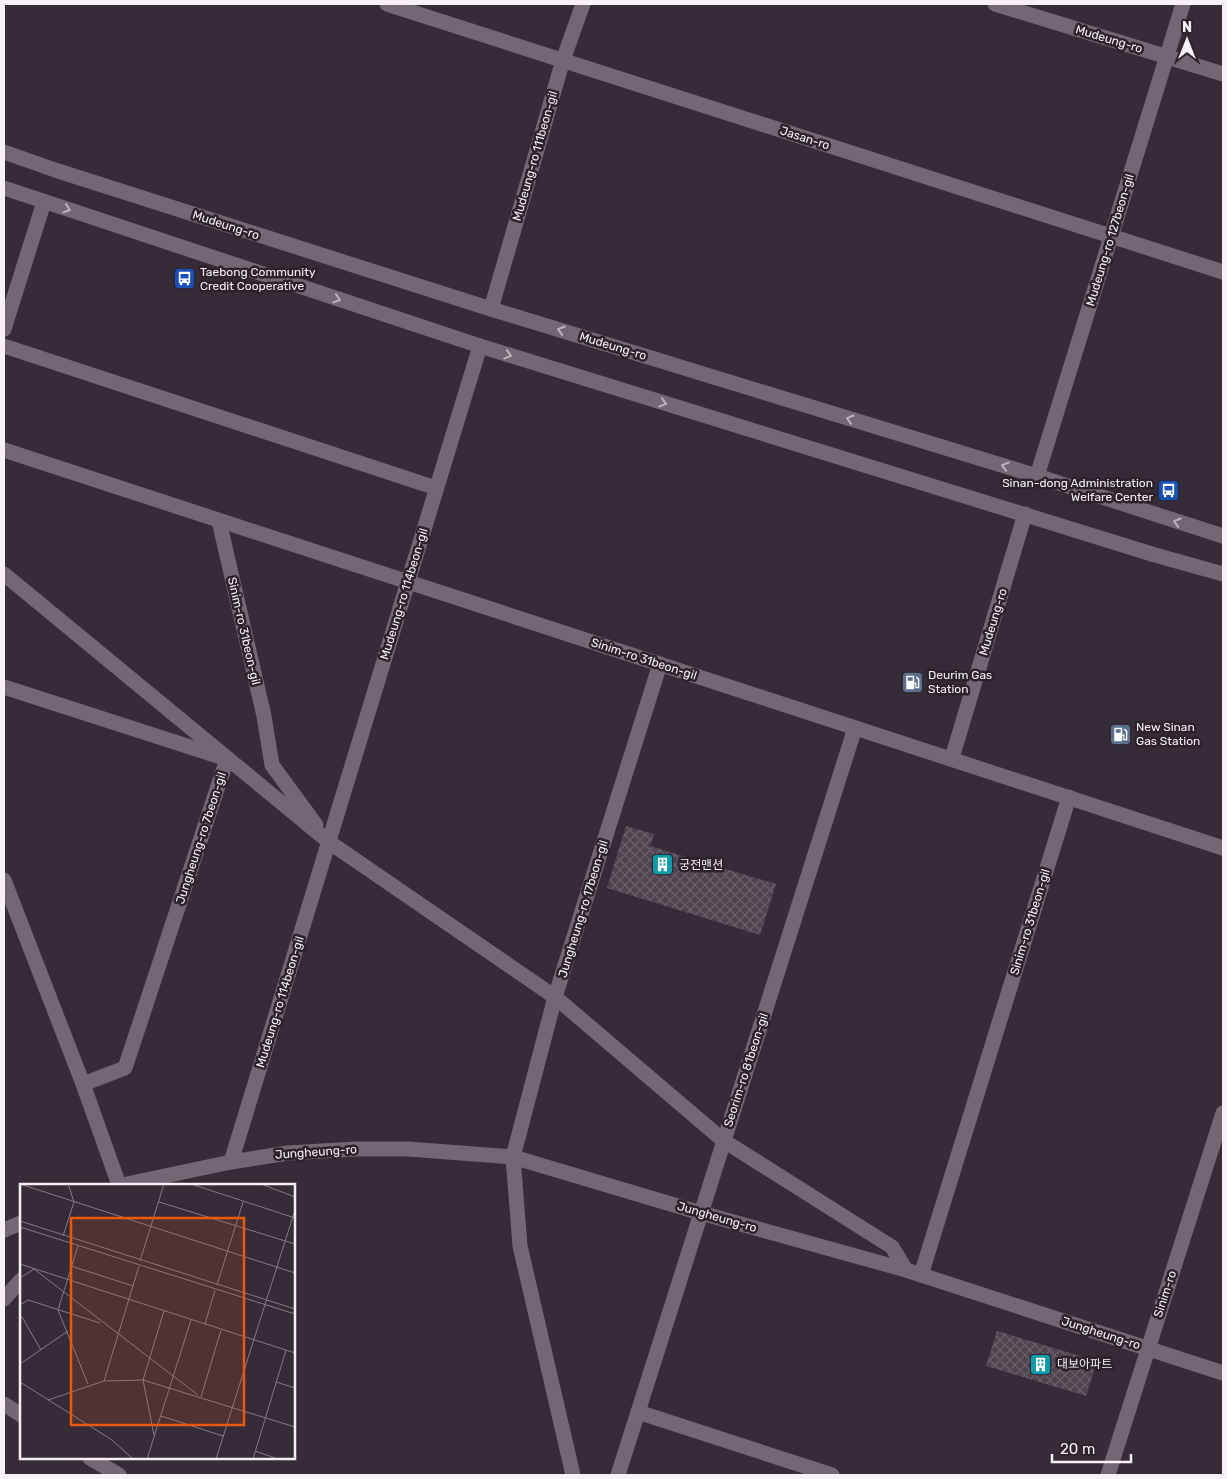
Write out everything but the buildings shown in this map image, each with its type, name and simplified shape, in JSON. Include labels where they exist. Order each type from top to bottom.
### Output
[{"type":"street","name":"Jasan-ro","points":[[387,4],[1223,272]]},
{"type":"street","name":"Mudeung-ro 111beon-gil","points":[[491,309],[563,60],[583,4]]},
{"type":"street","name":"Mudeung-ro","points":[[995,4],[1223,74]]},
{"type":"street","name":"Mudeung-ro 127beon-gil","points":[[1038,476],[1183,4]]},
{"type":"street","name":"Mudeung-ro","points":[[4,152],[54,170],[491,309],[1038,476],[1223,536]]},
{"type":"street","points":[[4,188],[480,346],[1223,574]]},
{"type":"street","points":[[4,329],[44,202]]},
{"type":"street","points":[[4,346],[436,488]]},
{"type":"street","name":"Mudeung-ro 114beon-gil","points":[[231,1162],[480,346]]},
{"type":"street","name":"Sinim-ro 31beon-gil","points":[[4,450],[1223,848]]},
{"type":"street","name":"Mudeung-ro","points":[[952,758],[1025,514]]},
{"type":"street","name":"Sinim-ro 31beon-gil","points":[[219,520],[264,716],[272,766],[329,842]]},
{"type":"street","points":[[4,574],[126,677],[329,842],[556,996],[724,1140],[892,1247],[914,1273]]},
{"type":"street","name":"Jungheung-ro 17beon-gil","points":[[513,1157],[556,996],[660,664]]},
{"type":"street","name":"Jungheung-ro 7beon-gil","points":[[4,687],[227,759],[125,1068],[83,1084]]},
{"type":"street","name":"Seorim-ro 81beon-gil","points":[[618,1475],[855,728]]},
{"type":"street","name":"Sinim-ro 31beon-gil","points":[[914,1273],[992,1046],[1069,797]]},
{"type":"street","points":[[4,880],[121,1184]]},
{"type":"street","name":"Sinim-ro","points":[[1108,1475],[1223,1113]]},
{"type":"street","name":"Jungheung-ro","points":[[126,1184],[231,1162],[288,1153],[356,1149],[408,1149],[513,1157],[701,1213],[914,1273],[1223,1373]]},
{"type":"street","points":[[513,1157],[520,1246],[573,1475]]},
{"type":"street","points":[[4,1230],[20,1223]]},
{"type":"street","points":[[4,1299],[20,1281]]},
{"type":"street","points":[[4,1404],[20,1414]]},
{"type":"street","points":[[638,1412],[832,1475]]},
{"type":"street","points":[[92,1459],[118,1475]]},
{"type":"place","name":"Taebong Community Credit Cooperative","points":[[184,279]]},
{"type":"place","name":"Sinan-dong Administration Welfare Center","points":[[1169,490]]},
{"type":"place","name":"Deurim Gas Station","points":[[912,682]]},
{"type":"place","name":"New Sinan Gas Station","points":[[1120,734]]},
{"type":"place","name":"궁전맨션","points":[[663,865]]},
{"type":"place","name":"대보아파트","points":[[1041,1364]]}]
